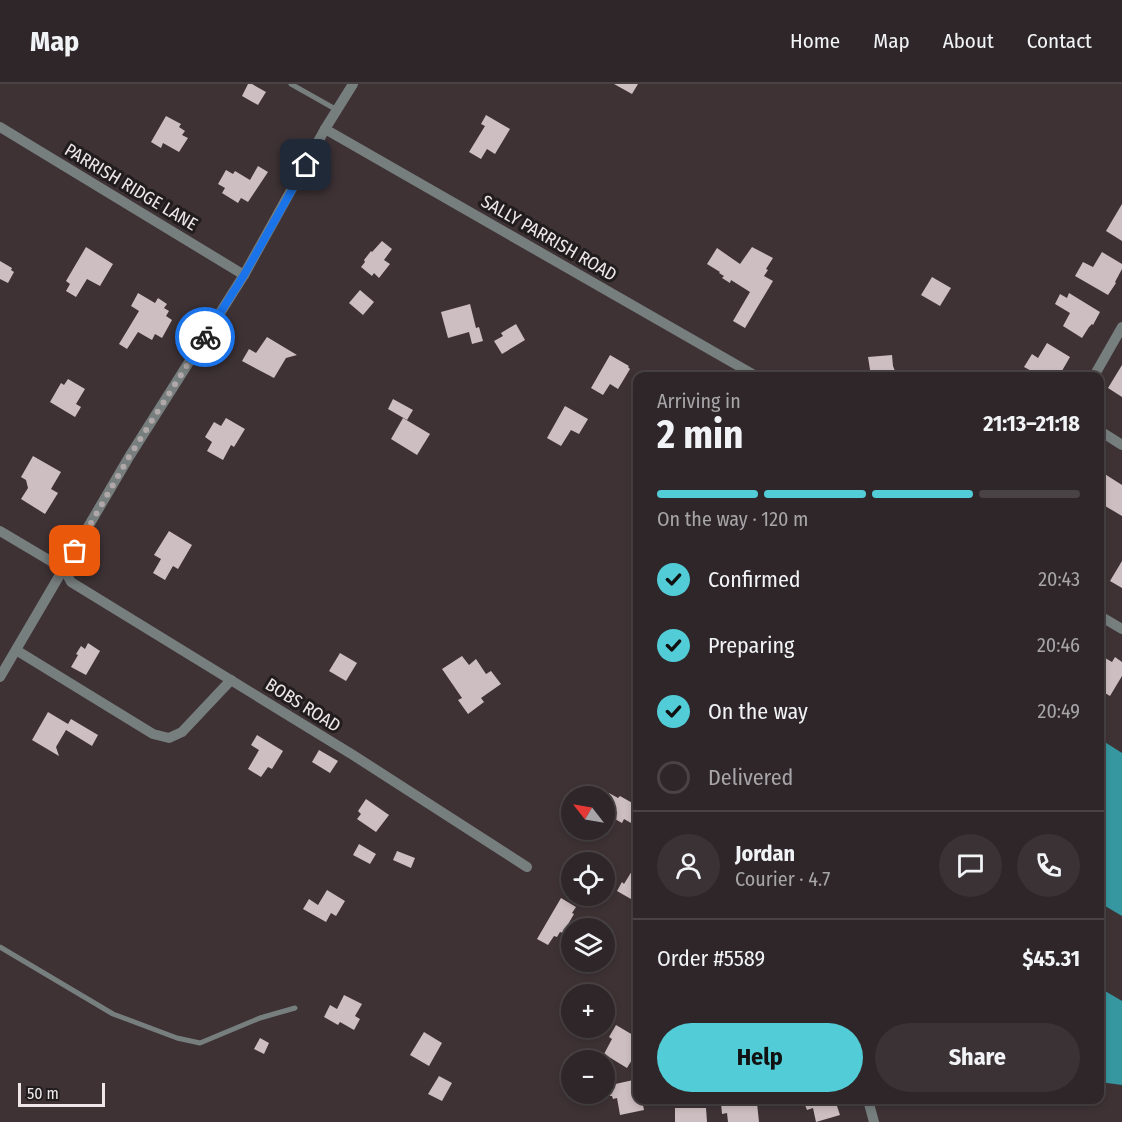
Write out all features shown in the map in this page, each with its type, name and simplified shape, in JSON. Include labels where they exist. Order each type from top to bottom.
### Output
[{"type":"street","points":[[0,677],[129,457],[244,275],[353,84]]},
{"type":"street","name":"PARRISH RIDGE LANE","points":[[0,127],[244,275]]},
{"type":"street","name":"SALLY PARRISH ROAD","points":[[326,129],[749,372]]},
{"type":"street","points":[[1096,372],[1122,327]]},
{"type":"street","points":[[1104,434],[1122,445]]},
{"type":"street","name":"BOBS ROAD","points":[[0,531],[64,569],[71,582],[353,755],[527,867]]},
{"type":"street","points":[[1104,618],[1122,629]]},
{"type":"street","points":[[16,650],[153,734],[169,738],[182,732],[231,680]]},
{"type":"street","points":[[869,1104],[874,1122]]},
{"type":"lane","points":[[291,84],[337,111]]},
{"type":"lane","points":[[0,947],[113,1014],[177,1038],[200,1043],[260,1018],[295,1008]]},
{"type":"water","points":[[1104,742],[1122,753],[1122,916],[1104,905]]},
{"type":"water","points":[[1104,990],[1122,1001],[1122,1085],[1104,1083]]},
{"type":"building","points":[[248,84],[266,92],[258,105],[242,96]]},
{"type":"building","points":[[614,84],[638,84],[632,94]]},
{"type":"building","points":[[486,115],[510,129],[495,154],[487,149],[481,159],[469,152],[485,126],[481,124]]},
{"type":"building","points":[[166,116],[181,124],[179,127],[185,131],[182,135],[188,138],[179,152],[163,143],[161,148],[151,142]]},
{"type":"building","points":[[258,166],[268,172],[248,202],[241,198],[238,203],[222,193],[225,188],[218,184],[226,170],[233,174],[235,171],[250,180]]},
{"type":"building","points":[[1122,204],[1122,241],[1106,231]]},
{"type":"building","points":[[382,241],[392,249],[384,260],[390,264],[379,278],[374,273],[372,276],[361,267],[371,251]]},
{"type":"building","points":[[86,247],[113,264],[100,286],[87,279],[76,297],[66,291],[70,284],[66,281]]},
{"type":"building","points":[[752,247],[773,258],[764,276],[773,281],[745,328],[733,321],[750,292],[731,280],[730,283],[722,278],[724,276],[720,272],[707,264],[717,248],[740,264]]},
{"type":"building","points":[[1102,252],[1122,264],[1116,283],[1108,295],[1075,276],[1083,262],[1093,267]]},
{"type":"building","points":[[0,261],[12,268],[14,272],[8,283],[0,279]]},
{"type":"building","points":[[932,277],[951,288],[940,306],[921,295]]},
{"type":"building","points":[[360,290],[374,302],[363,315],[349,303]]},
{"type":"building","points":[[138,293],[155,303],[158,298],[167,304],[164,308],[169,311],[166,316],[172,320],[162,338],[155,334],[152,340],[138,332],[127,349],[119,344],[139,311],[131,306]]},
{"type":"building","points":[[1069,293],[1100,312],[1082,338],[1063,326],[1070,313],[1055,304],[1060,294],[1067,298]]},
{"type":"building","points":[[470,304],[476,328],[479,327],[483,341],[472,344],[469,332],[448,338],[441,312]]},
{"type":"building","points":[[516,324],[525,340],[502,354],[494,341],[503,336],[501,333]]},
{"type":"building","points":[[267,337],[297,355],[286,358],[274,378],[242,361],[249,349],[256,353]]},
{"type":"building","points":[[1047,343],[1070,357],[1061,372],[1033,372],[1024,367],[1032,354],[1038,358]]},
{"type":"building","points":[[610,355],[629,366],[630,369],[618,389],[610,384],[603,395],[591,388]]},
{"type":"building","points":[[892,355],[895,372],[870,372],[868,357]]},
{"type":"building","points":[[1122,365],[1122,397],[1108,388]]},
{"type":"building","points":[[68,379],[85,389],[76,404],[81,407],[75,417],[50,402],[61,383],[64,385]]},
{"type":"building","points":[[393,399],[413,410],[407,420],[388,409]]},
{"type":"building","points":[[565,406],[588,419],[579,434],[571,430],[561,446],[547,438]]},
{"type":"building","points":[[226,418],[245,429],[234,447],[231,445],[223,460],[207,451],[212,442],[205,437],[214,422],[221,426]]},
{"type":"building","points":[[403,418],[430,434],[417,455],[391,439]]},
{"type":"building","points":[[33,456],[61,472],[51,489],[58,493],[45,514],[21,499],[28,488],[26,480],[21,477]]},
{"type":"building","points":[[1104,474],[1122,485],[1122,516],[1104,505]]},
{"type":"building","points":[[169,531],[192,545],[178,569],[173,566],[165,580],[153,573],[161,559],[154,555]]},
{"type":"building","points":[[1122,561],[1122,588],[1110,581]]},
{"type":"building","points":[[88,643],[100,651],[86,675],[71,667],[81,646],[85,649]]},
{"type":"building","points":[[340,653],[357,663],[346,681],[329,671]]},
{"type":"building","points":[[462,656],[469,665],[476,659],[486,674],[491,671],[501,684],[481,698],[484,702],[468,714],[458,700],[462,698],[442,669]]},
{"type":"building","points":[[1104,657],[1112,662],[1115,657],[1122,662],[1122,676],[1110,696],[1104,692]]},
{"type":"building","points":[[48,712],[68,724],[71,719],[98,735],[92,746],[66,730],[56,747],[59,756],[32,740]]},
{"type":"building","points":[[257,735],[283,751],[272,769],[268,767],[261,777],[248,769],[259,750],[251,745]]},
{"type":"building","points":[[319,750],[338,761],[330,773],[312,762]]},
{"type":"building","points":[[615,796],[618,798],[620,796],[633,803],[633,824],[624,819],[622,823],[615,819]]},
{"type":"building","points":[[366,799],[389,815],[376,832],[357,819],[361,814],[358,811]]},
{"type":"building","points":[[359,844],[376,854],[370,864],[353,855]]},
{"type":"building","points":[[397,851],[415,858],[411,868],[393,860]]},
{"type":"building","points":[[633,869],[633,900],[617,891],[622,882],[624,884]]},
{"type":"building","points":[[327,890],[345,901],[336,916],[331,913],[326,922],[303,909],[309,899],[318,905]]},
{"type":"building","points":[[561,898],[561,906],[576,907],[572,918],[561,918],[561,932],[557,937],[554,936],[548,945],[537,939]]},
{"type":"building","points":[[344,995],[362,1004],[355,1016],[360,1019],[354,1030],[324,1017],[330,1005],[337,1009]]},
{"type":"building","points":[[616,1025],[633,1035],[633,1058],[627,1068],[615,1061],[615,1050],[606,1050],[610,1038],[615,1038]]},
{"type":"building","points":[[424,1032],[442,1043],[429,1066],[410,1055]]},
{"type":"building","points":[[260,1038],[269,1043],[264,1054],[254,1049]]},
{"type":"building","points":[[439,1076],[452,1083],[442,1101],[428,1094]]},
{"type":"building","points":[[633,1080],[633,1104],[643,1104],[644,1110],[620,1115],[617,1098],[615,1098],[615,1084]]},
{"type":"building","points":[[721,1104],[757,1104],[759,1122],[728,1122],[727,1113],[722,1114]]},
{"type":"building","points":[[805,1104],[836,1104],[840,1115],[816,1122],[813,1108],[807,1110]]},
{"type":"building","points":[[675,1108],[706,1108],[707,1122],[675,1122]]},
{"type":"way so far","points":[[75,551],[129,457],[205,337]]},
{"type":"route","points":[[205,337],[244,275],[306,165]]}]
